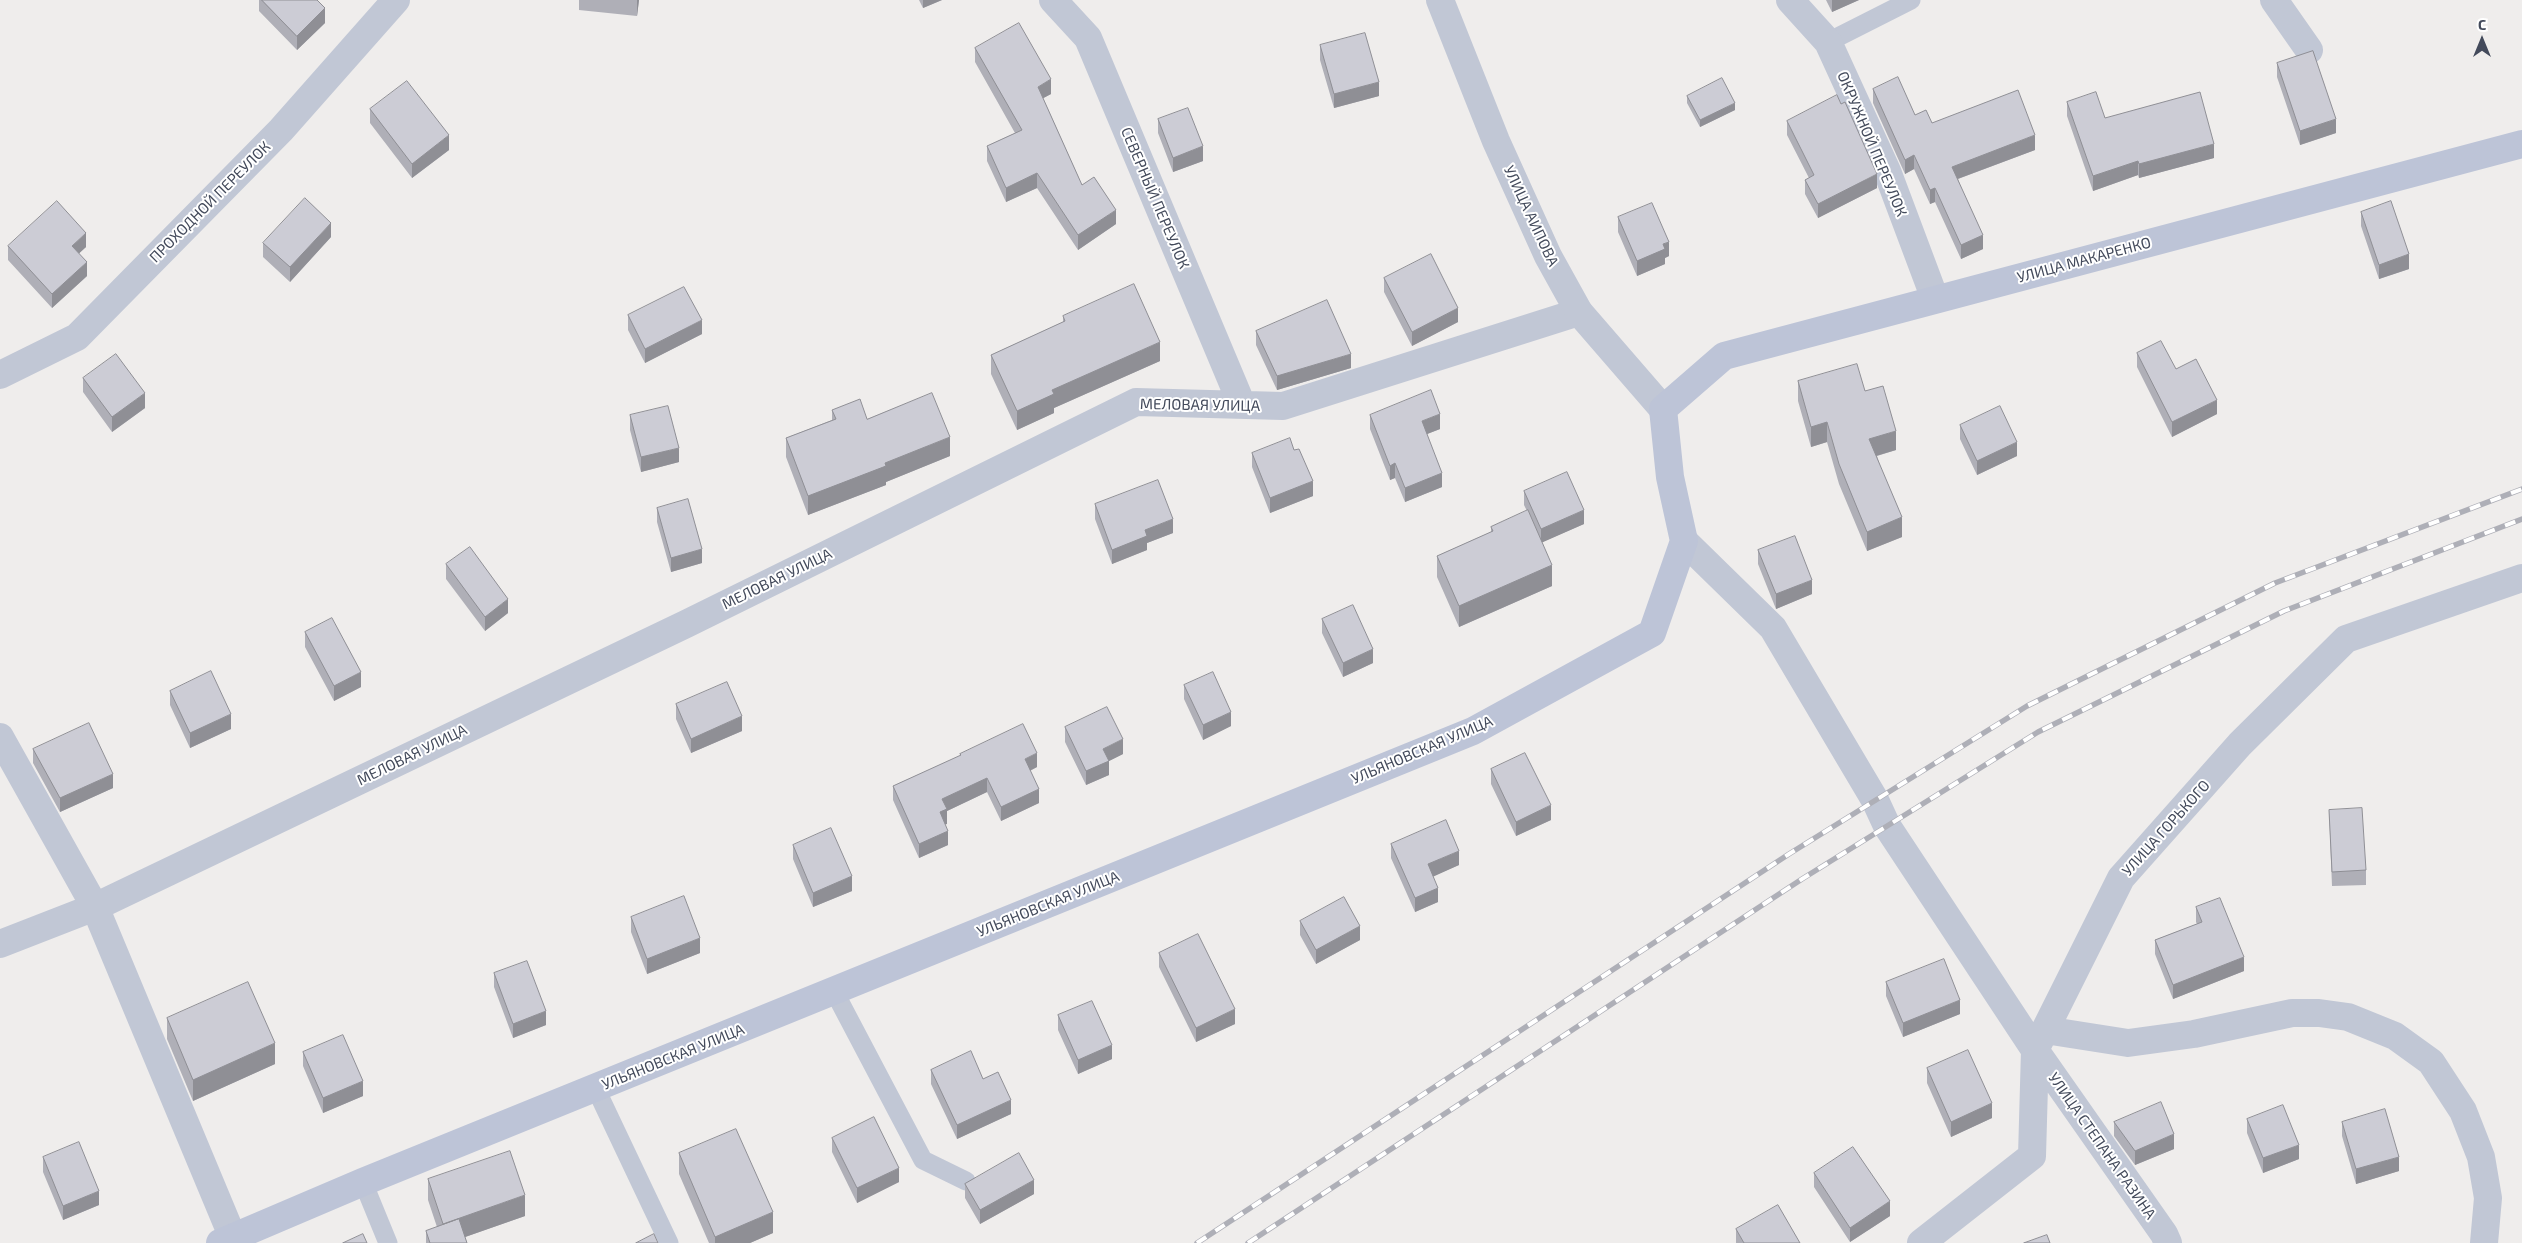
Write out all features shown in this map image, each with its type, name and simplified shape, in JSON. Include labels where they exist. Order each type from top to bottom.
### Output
[{"type":"main road","name":"УЛИЦА МАКАРЕНКО","points":[[1663,409],[1724,356],[2522,144]]},
{"type":"main road","points":[[1663,409],[1670,477],[1684,541]]},
{"type":"main road","name":"УЛЬЯНОВСКАЯ УЛИЦА","points":[[227,1240],[363,1182],[596,1089],[1473,731],[1652,633],[1684,541]]},
{"type":"street","name":"ПРОХОДНОЙ ПЕРЕУЛОК","points":[[0,374],[77,337],[281,130],[396,0]]},
{"type":"street","name":"СЕВЕРНЫЙ ПЕРЕУЛОК","points":[[1053,0],[1088,38],[1242,405]]},
{"type":"street","name":"УЛИЦА АИПОВА","points":[[1440,0],[1496,141],[1548,256],[1579,312],[1663,409]]},
{"type":"street","name":"ОКРУЖНОЙ ПЕРЕУЛОК","points":[[1790,0],[1828,42],[1887,171],[1935,299]]},
{"type":"street","points":[[2274,0],[2309,50]]},
{"type":"street","name":"МЕЛОВАЯ УЛИЦА","points":[[0,944],[95,907],[686,624],[1136,402],[1283,406],[1579,312]]},
{"type":"street","name":"УЛИЦА СТЕПАНА РАЗИНА","points":[[1684,541],[1773,628],[1875,800],[1887,826],[2040,1040],[2168,1243]]},
{"type":"street","name":"УЛИЦА ГОРЬКОГО","points":[[1921,1243],[2032,1156],[2040,1040],[2120,878],[2240,744],[2346,639],[2522,578]]},
{"type":"street","points":[[0,737],[95,907],[227,1240]]},
{"type":"street","points":[[2040,1040],[2128,1043],[2194,1034],[2292,1013],[2319,1013],[2348,1017],[2395,1036],[2431,1062],[2463,1111],[2481,1157],[2488,1198],[2484,1243]]},
{"type":"lane","points":[[1828,42],[1911,0]]},
{"type":"lane","points":[[834,991],[924,1160],[966,1181]]},
{"type":"lane","points":[[596,1089],[670,1243]]},
{"type":"lane","points":[[363,1182],[388,1243]]},
{"type":"building","points":[[262,0],[317,0],[325,8],[297,36]]},
{"type":"building","points":[[1019,23],[1051,79],[1038,87],[1082,185],[1094,177],[1116,210],[1078,235],[1037,173],[1006,188],[987,146],[1022,130],[975,48]]},
{"type":"building","points":[[1365,33],[1379,82],[1334,94],[1320,45]]},
{"type":"building","points":[[2313,51],[2336,119],[2300,131],[2277,63]]},
{"type":"building","points":[[1898,77],[1915,115],[1926,110],[1932,123],[2018,90],[2035,135],[1952,167],[1983,235],[1961,245],[1935,188],[1930,190],[1914,155],[1905,160],[1873,89]]},
{"type":"building","points":[[1722,78],[1735,103],[1700,120],[1687,96]]},
{"type":"building","points":[[407,81],[449,135],[412,164],[370,109]]},
{"type":"building","points":[[2096,92],[2105,118],[2200,92],[2214,144],[2139,164],[2138,161],[2093,176],[2067,102]]},
{"type":"building","points":[[1837,95],[1841,104],[1845,102],[1877,174],[1818,204],[1805,180],[1814,175],[1787,121]]},
{"type":"building","points":[[1188,108],[1203,146],[1173,158],[1158,119]]},
{"type":"building","points":[[305,198],[331,223],[290,267],[263,243]]},
{"type":"building","points":[[57,201],[86,233],[72,246],[87,262],[52,294],[8,246]]},
{"type":"building","points":[[2391,201],[2409,254],[2379,265],[2361,212]]},
{"type":"building","points":[[1652,203],[1669,242],[1663,244],[1665,249],[1637,261],[1618,217]]},
{"type":"building","points":[[1431,254],[1458,308],[1412,332],[1384,278]]},
{"type":"building","points":[[1134,284],[1160,342],[1052,390],[1054,394],[1017,411],[991,355],[1065,321],[1063,316]]},
{"type":"building","points":[[684,287],[702,320],[645,349],[628,315]]},
{"type":"building","points":[[1327,300],[1351,354],[1277,376],[1256,331]]},
{"type":"building","points":[[2161,341],[2176,369],[2196,359],[2217,400],[2172,422],[2137,353]]},
{"type":"building","points":[[116,354],[145,393],[112,417],[83,378]]},
{"type":"building","points":[[1857,364],[1865,391],[1883,386],[1896,431],[1869,439],[1902,517],[1867,532],[1839,464],[1827,422],[1811,427],[1798,381]]},
{"type":"building","points":[[1431,390],[1440,414],[1422,421],[1442,473],[1405,488],[1395,463],[1390,466],[1370,415]]},
{"type":"building","points":[[932,393],[950,437],[885,463],[886,466],[808,496],[786,438],[836,419],[832,410],[860,399],[867,419]]},
{"type":"building","points":[[668,406],[679,448],[641,457],[630,415]]},
{"type":"building","points":[[2000,406],[2017,442],[1977,461],[1960,425]]},
{"type":"building","points":[[1290,438],[1294,450],[1299,449],[1313,481],[1270,498],[1252,453]]},
{"type":"building","points":[[1567,472],[1584,510],[1541,529],[1524,491]]},
{"type":"building","points":[[1158,480],[1173,519],[1145,530],[1147,536],[1112,550],[1095,504]]},
{"type":"building","points":[[688,499],[702,549],[671,558],[657,508]]},
{"type":"building","points":[[1528,510],[1552,565],[1459,606],[1437,556],[1493,531],[1491,527]]},
{"type":"building","points":[[1795,536],[1812,580],[1776,594],[1758,550]]},
{"type":"building","points":[[470,547],[508,599],[485,617],[446,564]]},
{"type":"building","points":[[1353,605],[1373,649],[1343,663],[1322,619]]},
{"type":"building","points":[[332,618],[361,672],[334,686],[305,632]]},
{"type":"building","points":[[211,671],[231,714],[190,733],[170,691]]},
{"type":"building","points":[[1213,672],[1231,712],[1203,725],[1184,685]]},
{"type":"building","points":[[727,682],[742,716],[691,739],[676,704]]},
{"type":"building","points":[[1107,707],[1123,739],[1103,749],[1109,761],[1086,771],[1065,727]]},
{"type":"building","points":[[89,723],[113,774],[60,798],[33,749]]},
{"type":"building","points":[[1023,724],[1037,753],[1025,759],[1039,789],[1001,807],[987,778],[942,799],[947,809],[940,812],[948,831],[919,844],[893,786]]},
{"type":"building","points":[[1525,753],[1551,805],[1516,822],[1491,769]]},
{"type":"building","points":[[2362,808],[2366,870],[2332,872],[2329,810]]},
{"type":"building","points":[[1446,820],[1459,851],[1428,864],[1438,888],[1415,898],[1391,844]]},
{"type":"building","points":[[831,828],[852,876],[813,893],[793,845]]},
{"type":"building","points":[[684,896],[700,938],[647,959],[631,917]]},
{"type":"building","points":[[1344,897],[1360,926],[1316,950],[1300,921]]},
{"type":"building","points":[[2220,898],[2244,957],[2173,985],[2155,940],[2202,922],[2196,907]]},
{"type":"building","points":[[1198,934],[1235,1009],[1196,1028],[1159,953]]},
{"type":"building","points":[[1944,959],[1960,1000],[1903,1023],[1886,982]]},
{"type":"building","points":[[527,961],[546,1011],[513,1024],[494,973]]},
{"type":"building","points":[[248,982],[275,1043],[193,1080],[167,1018]]},
{"type":"building","points":[[1092,1001],[1112,1045],[1078,1060],[1058,1015]]},
{"type":"building","points":[[343,1035],[363,1081],[323,1098],[303,1052]]},
{"type":"building","points":[[1968,1050],[1992,1103],[1951,1122],[1927,1068]]},
{"type":"building","points":[[971,1051],[983,1079],[998,1072],[1011,1100],[957,1125],[931,1070]]},
{"type":"building","points":[[2161,1102],[2174,1134],[2135,1151],[2114,1122]]},
{"type":"building","points":[[2283,1105],[2299,1145],[2263,1158],[2247,1119]]},
{"type":"building","points":[[2385,1109],[2399,1157],[2356,1169],[2342,1122]]},
{"type":"building","points":[[874,1117],[899,1168],[857,1188],[832,1138]]},
{"type":"building","points":[[736,1129],[773,1212],[715,1237],[679,1153]]},
{"type":"building","points":[[79,1142],[99,1191],[63,1206],[43,1157]]},
{"type":"building","points":[[1853,1147],[1890,1201],[1850,1228],[1814,1173]]},
{"type":"building","points":[[510,1151],[525,1195],[443,1224],[428,1179]]},
{"type":"building","points":[[1019,1153],[1034,1180],[980,1210],[965,1184]]},
{"type":"building","points":[[1778,1205],[1800,1243],[1744,1243],[1736,1229]]},
{"type":"building","points":[[459,1219],[467,1243],[430,1243],[426,1231]]},
{"type":"building","points":[[363,1234],[367,1243],[343,1243]]},
{"type":"building","points":[[654,1234],[658,1243],[636,1243]]},
{"type":"building","points":[[2047,1235],[2050,1243],[2024,1243]]},
{"type":"railway","points":[[1197,1243],[1789,854],[2027,706],[2275,583],[2522,489]]},
{"type":"railway","points":[[1248,1243],[1802,879],[2038,732],[2284,611],[2522,519]]}]
